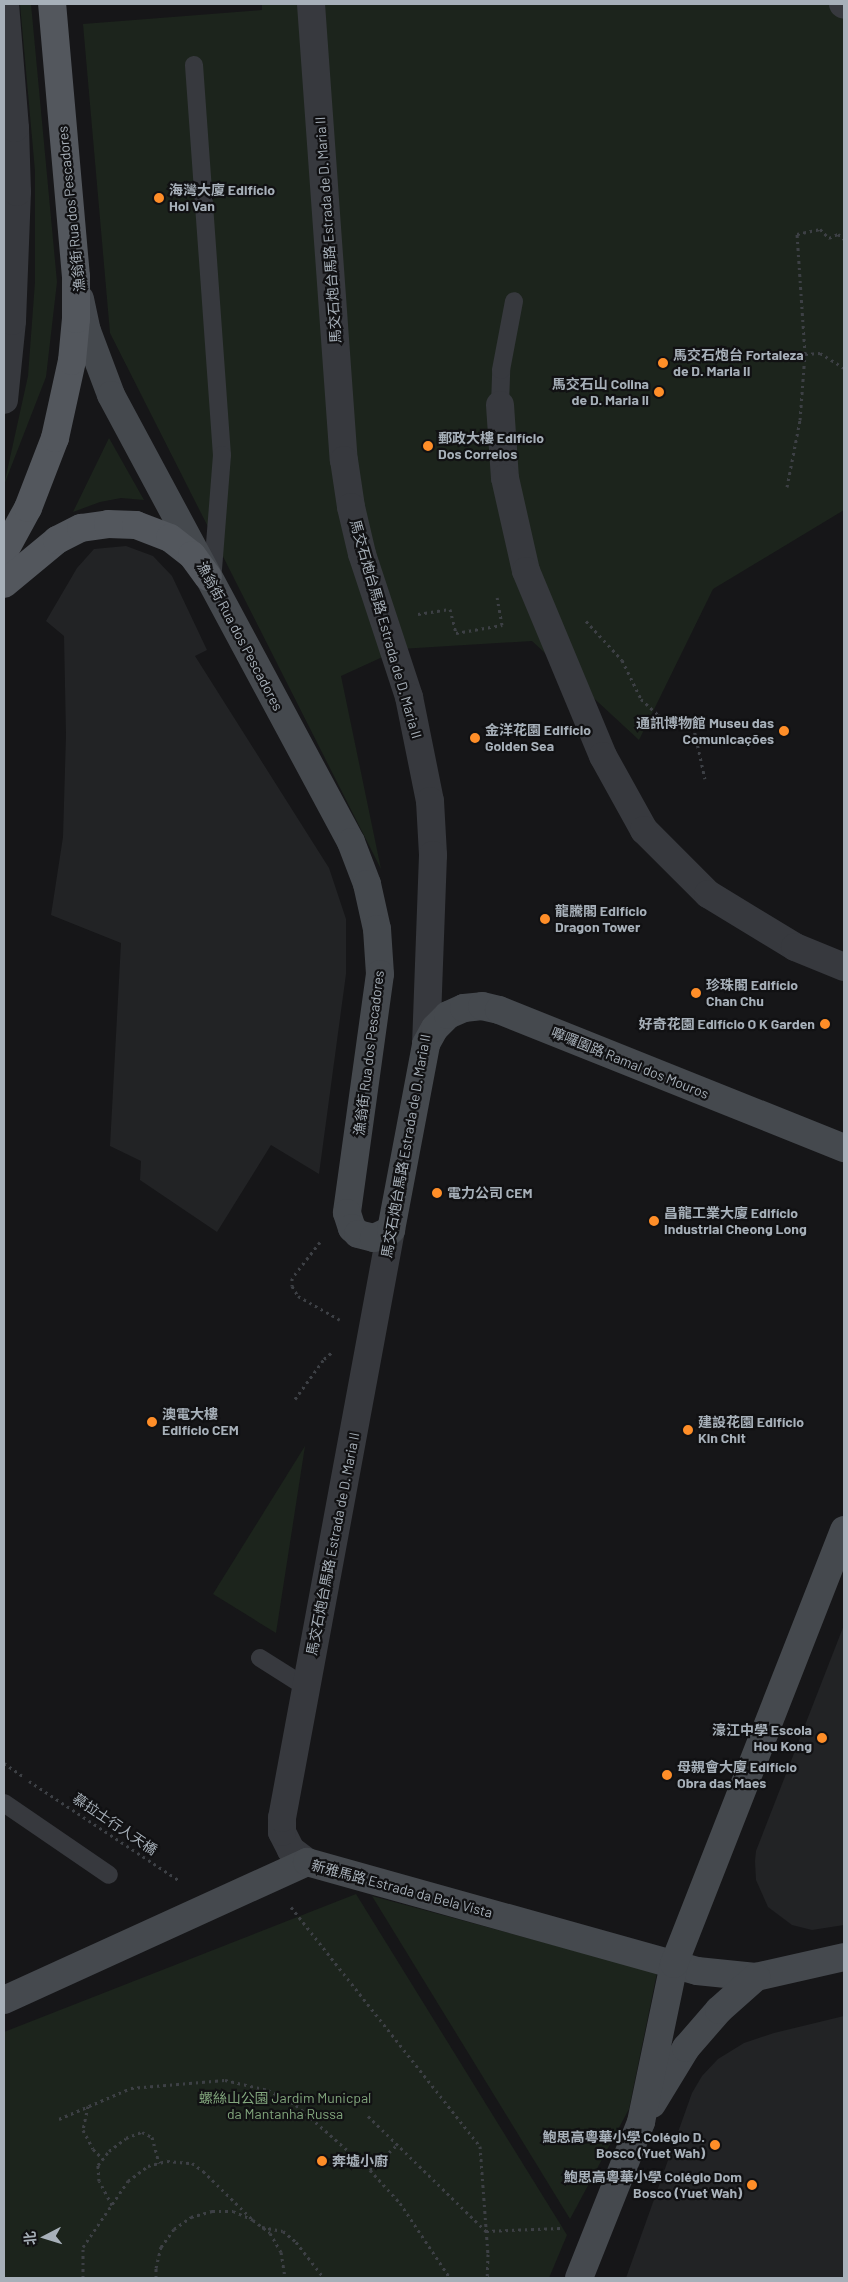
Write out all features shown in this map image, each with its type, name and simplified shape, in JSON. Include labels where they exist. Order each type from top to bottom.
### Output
[{"type":"main road","name":"漁翁街 Rua dos Pescadores","points":[[52,4],[76,277],[87,331],[111,395],[351,842],[373,906],[379,952],[378,997],[348,1205],[348,1221],[358,1234],[374,1238],[391,1230]]},
{"type":"main road","points":[[4,552],[28,508],[55,438],[72,361],[76,277]]},
{"type":"main road","points":[[4,584],[57,540],[81,528],[108,524],[136,525],[170,538],[192,555],[210,580]]},
{"type":"main road","name":"嚤囉園路 Ramal dos Mouros","points":[[426,1044],[435,1028],[448,1015],[464,1008],[482,1006],[499,1010],[844,1148]]},
{"type":"main road","name":"馬交石炮台馬路 Estrada de D. Maria II","points":[[391,1230],[426,1044]]},
{"type":"main road","points":[[641,2122],[674,1964],[844,1530]]},
{"type":"main road","name":"新雅馬路 Estrada da Bela Vista","points":[[4,2000],[306,1862],[697,1971],[756,1976]]},
{"type":"main road","points":[[579,2278],[641,2122],[686,2048],[719,2010],[756,1976],[844,1957]]},
{"type":"street","points":[[4,400],[13,312],[17,192],[13,100],[5,4]]},
{"type":"street","name":"馬交石炮台馬路 Estrada de D. Maria II","points":[[312,4],[344,460],[351,507],[362,554],[409,697],[430,802],[433,855],[426,1044]]},
{"type":"street","points":[[500,405],[505,478],[526,571],[603,756],[644,830],[708,894],[795,947],[844,968]]},
{"type":"street","name":"馬交石炮台馬路 Estrada de D. Maria II","points":[[306,1862],[292,1850],[284,1838],[281,1825],[391,1230]]},
{"type":"lane","points":[[194,65],[222,456],[210,580]]},
{"type":"lane","points":[[500,405],[501,370],[514,301]]},
{"type":"lane","points":[[260,1658],[306,1687]]},
{"type":"lane","points":[[4,1803],[108,1875]]},
{"type":"path","points":[[787,487],[800,420],[805,354],[797,234],[820,229],[828,238],[838,234],[844,239]]},
{"type":"path","points":[[805,354],[820,353],[844,368]]},
{"type":"path","points":[[392,642],[420,638],[414,614],[432,611],[450,609],[456,633],[502,625],[496,597],[533,589]]},
{"type":"path","points":[[578,616],[590,624],[622,660],[641,699],[658,715],[670,720],[684,722],[692,720],[705,779]]},
{"type":"path","points":[[348,1205],[292,1278],[292,1286],[298,1296],[369,1346]]},
{"type":"path","points":[[295,1398],[324,1359],[334,1350],[369,1346]]},
{"type":"path","name":"慕拉士行人天橋","points":[[4,1763],[214,1904]]},
{"type":"path","points":[[268,1879],[480,2146],[486,2231],[486,2278]]},
{"type":"path","points":[[59,2119],[130,2088],[225,2080],[268,2090],[296,2105],[370,2170],[400,2202],[450,2278]]},
{"type":"path","points":[[88,2106],[83,2130],[93,2149],[103,2159]]},
{"type":"path","points":[[368,2116],[486,2231],[561,2228]]},
{"type":"path","points":[[112,2205],[99,2181],[98,2165],[126,2138],[142,2132],[152,2137],[159,2163]]},
{"type":"path","points":[[370,2170],[398,2144]]},
{"type":"path","points":[[83,2278],[83,2247],[128,2181],[148,2166],[177,2161],[192,2163],[204,2171],[253,2220],[270,2233],[281,2252],[285,2278]]},
{"type":"path","points":[[156,2278],[156,2268],[161,2247],[174,2229],[191,2217],[212,2211],[233,2212],[253,2220]]},
{"type":"path","points":[[261,2226],[282,2231],[296,2242],[324,2278]]},
{"type":"shaded area","points":[[126,546],[153,556],[172,576],[207,650],[195,656],[329,868],[346,919],[346,974],[319,1174],[271,1145],[217,1232],[140,1180],[141,1161],[110,1146],[121,943],[51,915],[63,837],[66,735],[64,636],[46,621],[77,568],[94,549]]},
{"type":"shaded area","name":"濠江中學 Escola Hou Kong","points":[[844,1625],[844,1925],[812,1930],[792,1925],[768,1907],[756,1880],[756,1851]]},
{"type":"shaded area","name":"鮑思高粵華小學 Colégio Dom Bosco (Yuet Wah)","points":[[844,2016],[844,2278],[626,2278],[692,2093],[702,2076],[718,2059],[744,2043],[774,2033]]},
{"type":"green space","points":[[20,4],[31,4],[57,282],[46,377],[4,485],[28,376],[35,282],[35,171]]},
{"type":"green space","points":[[262,4],[844,4],[844,510],[713,589],[639,740],[532,641],[400,649],[341,676],[381,869],[110,333],[83,24],[262,10]]},
{"type":"green space","points":[[109,438],[144,500],[121,498],[100,502],[73,512]]},
{"type":"green space","points":[[305,1446],[276,1633],[213,1594]]},
{"type":"green space","name":"螺絲山公園 Jardim Municpal da Mantanha Russa","points":[[356,1894],[567,2235],[549,2278],[4,2278],[4,2032]]},
{"type":"green space","points":[[372,1896],[657,1973],[629,2109],[570,2219]]},
{"type":"place","name":"海灣大廈 Edifício Hoi Van","points":[[159,198]]},
{"type":"place","name":"馬交石炮台 Fortaleza de D. Maria II","points":[[663,363]]},
{"type":"place","name":"馬交石山 Colina de D. Maria II","points":[[659,392]]},
{"type":"place","name":"郵政大樓 Edifício Dos Correios","points":[[428,446]]},
{"type":"place","name":"通訊博物館 Museu das Comunicações","points":[[784,731]]},
{"type":"place","name":"金洋花園 Edifício Golden Sea","points":[[475,738]]},
{"type":"place","name":"龍騰閣 Edifício Dragon Tower","points":[[545,919]]},
{"type":"place","name":"珍珠閣 Edifício Chan Chu","points":[[696,993]]},
{"type":"place","name":"好奇花園 Edifício O K Garden","points":[[825,1024]]},
{"type":"place","name":"電力公司 CEM","points":[[437,1193]]},
{"type":"place","name":"昌龍工業大廈 Edifício Industrial Cheong Long","points":[[654,1221]]},
{"type":"place","name":"澳電大樓 Edifício CEM","points":[[152,1422]]},
{"type":"place","name":"建設花園 Edifício Kin Chit","points":[[688,1430]]},
{"type":"place","name":"濠江中學 Escola Hou Kong","points":[[822,1738]]},
{"type":"place","name":"母親會大廈 Edifício Obra das Maes","points":[[667,1775]]},
{"type":"place","name":"鮑思高粵華小學 Colégio D. Bosco (Yuet Wah)","points":[[715,2145]]},
{"type":"place","name":"奔墟小廚","points":[[322,2161]]},
{"type":"place","name":"鮑思高粵華小學 Colégio Dom Bosco (Yuet Wah)","points":[[752,2185]]}]
